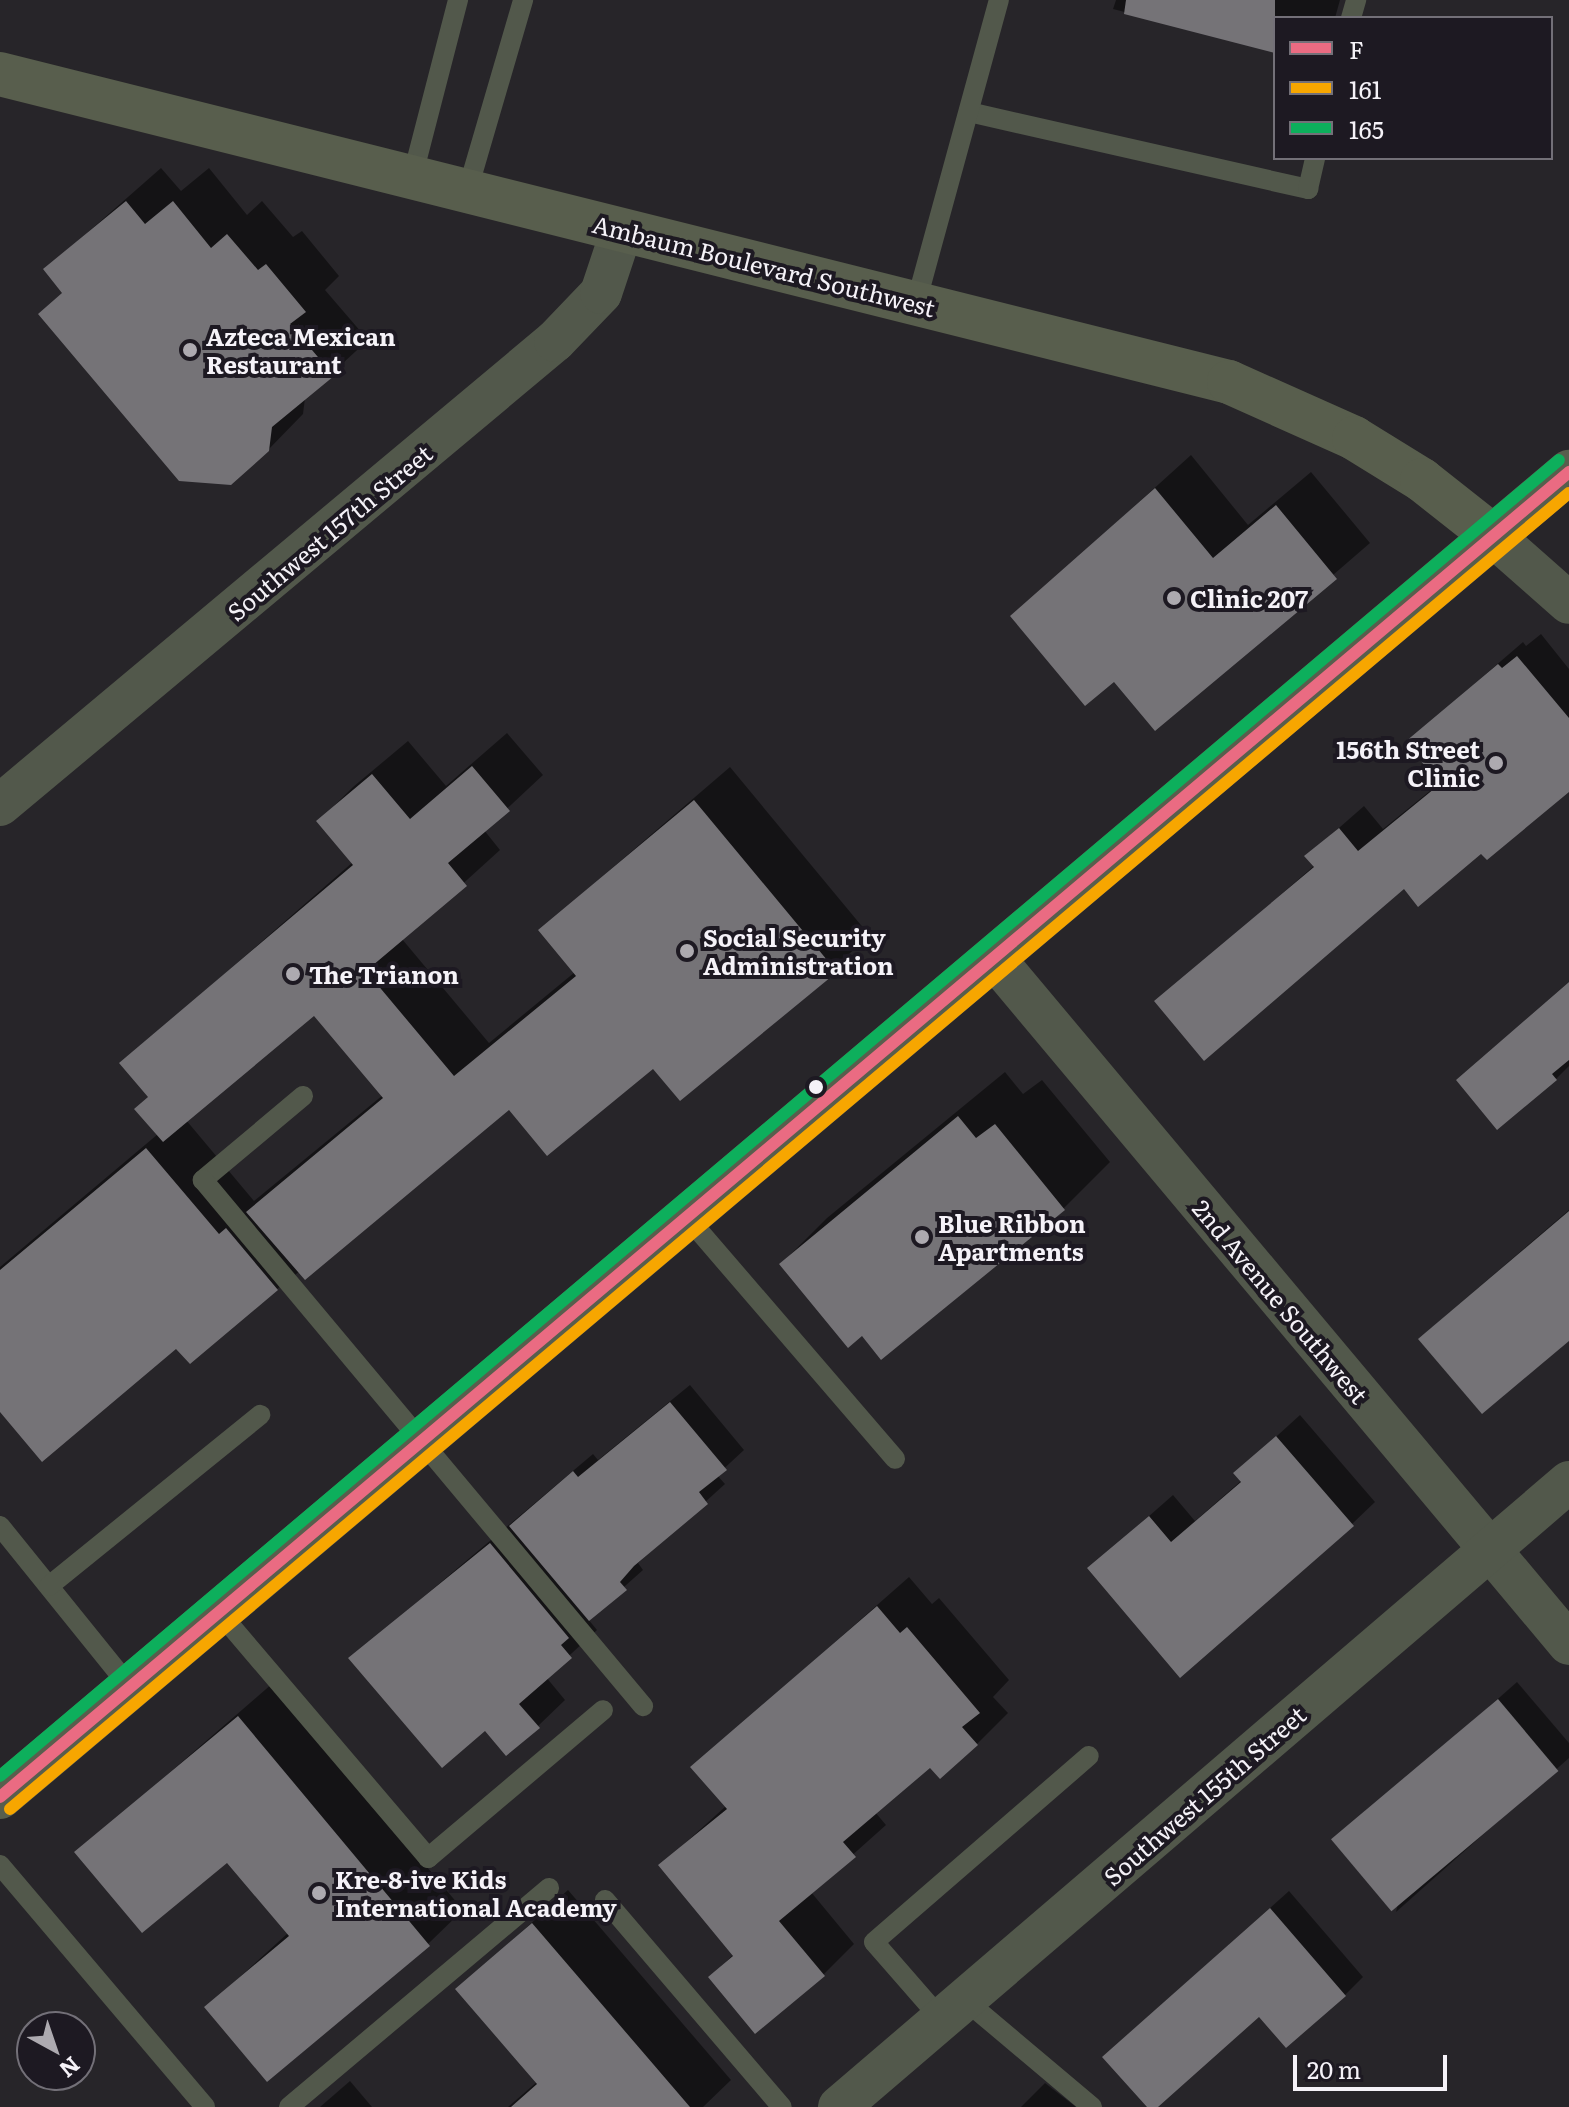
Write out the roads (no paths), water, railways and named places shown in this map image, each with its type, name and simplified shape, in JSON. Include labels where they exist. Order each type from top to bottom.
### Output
[{"type":"main road","name":"Ambaum Boulevard Southwest","points":[[0,74],[1178,368],[1271,399],[1354,438],[1422,480],[1493,536]]},
{"type":"main road","points":[[0,1797],[1569,472]]},
{"type":"street","name":"Southwest 157th Street","points":[[0,805],[555,341],[601,293],[622,230]]},
{"type":"street","points":[[1493,536],[1569,603]]},
{"type":"street","name":"2nd Avenue Southwest","points":[[994,958],[1569,1644]]},
{"type":"street","name":"Southwest 155th Street","points":[[839,2107],[1569,1482]]},
{"type":"lane","points":[[412,178],[458,0]]},
{"type":"lane","points":[[467,192],[523,0]]},
{"type":"lane","points":[[916,303],[999,0]]},
{"type":"lane","points":[[969,112],[1308,189],[1315,160]]},
{"type":"lane","points":[[303,1096],[203,1180],[643,1706]]},
{"type":"lane","points":[[687,1217],[895,1459]]},
{"type":"lane","points":[[49,1586],[260,1415]]},
{"type":"lane","points":[[0,1526],[130,1687]]},
{"type":"lane","points":[[219,1612],[428,1858],[603,1710]]},
{"type":"lane","points":[[1089,1756],[874,1942],[953,2010],[1092,2107]]},
{"type":"lane","points":[[0,1865],[205,2107]]},
{"type":"lane","points":[[289,2107],[549,1888]]},
{"type":"lane","points":[[605,1900],[782,2107]]},
{"type":"place","name":"Azteca Mexican Restaurant","points":[[190,350]]},
{"type":"place","name":"Clinic 207","points":[[1174,598]]},
{"type":"place","name":"156th Street Clinic","points":[[1496,763]]},
{"type":"place","name":"Social Security Administration","points":[[687,951]]},
{"type":"place","name":"The Trianon","points":[[293,974]]},
{"type":"place","name":"Blue Ribbon Apartments","points":[[922,1237]]},
{"type":"place","name":"Kre-8-ive Kids International Academy","points":[[319,1893]]}]
